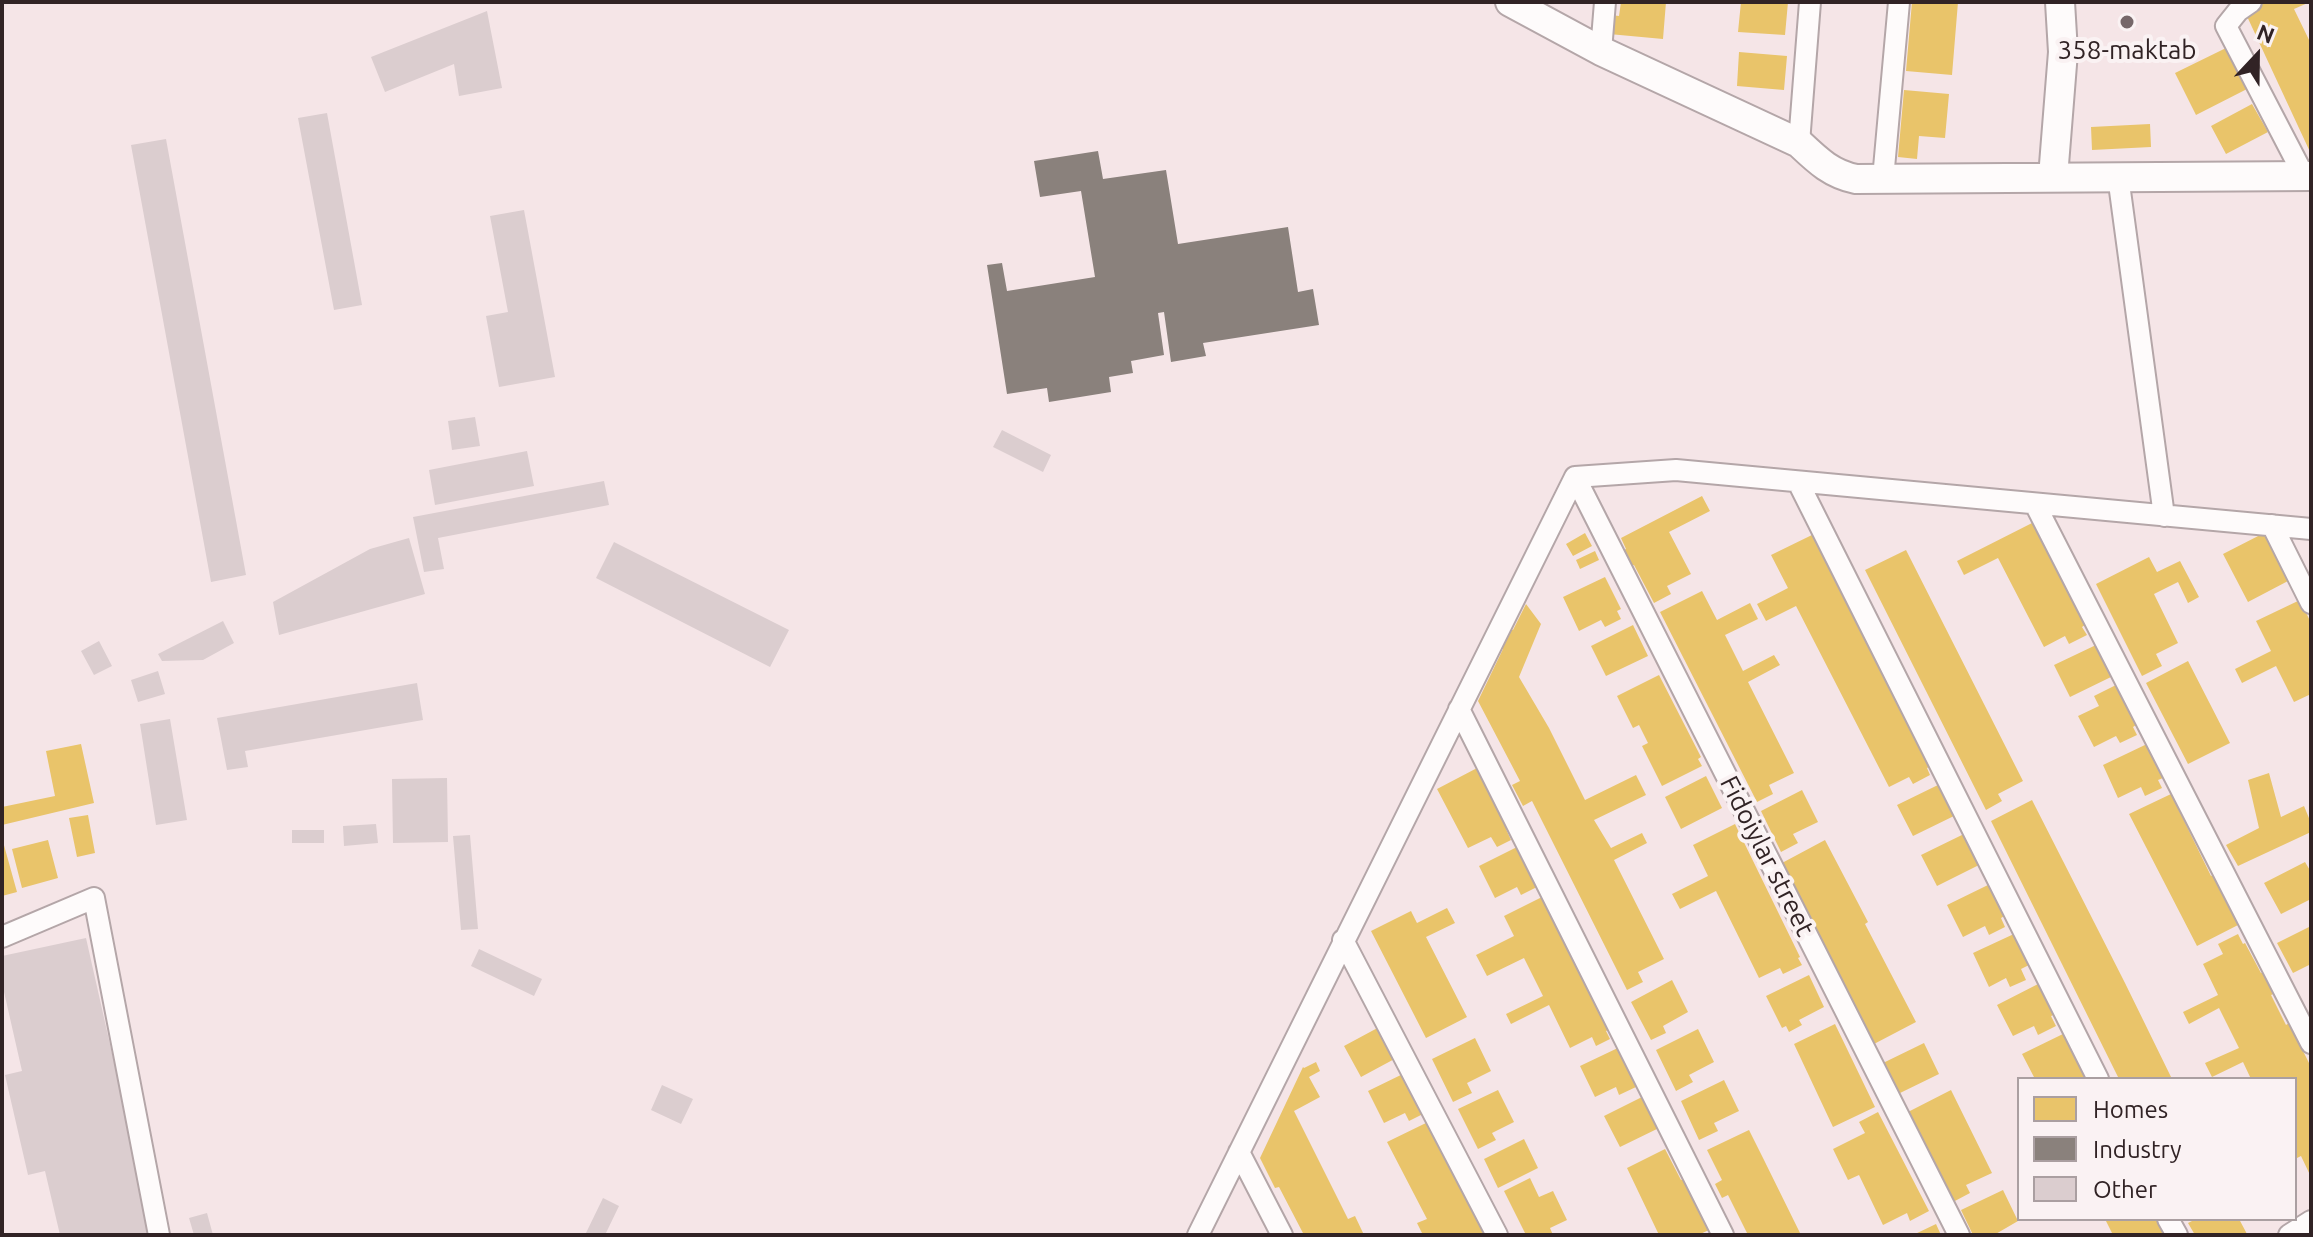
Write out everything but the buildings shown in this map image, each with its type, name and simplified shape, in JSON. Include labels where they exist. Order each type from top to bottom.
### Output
[{"type":"street","points":[[1510,2],[1601,51],[1799,143],[1835,173],[1856,179],[2308,176],[2226,26],[2238,11],[2251,2]]},
{"type":"street","points":[[1601,51],[1605,2]]},
{"type":"street","points":[[1799,143],[1810,2]]},
{"type":"street","points":[[1883,179],[1899,2]]},
{"type":"street","points":[[2053,177],[2063,52],[2060,2]]},
{"type":"street","points":[[2118,176],[2164,516]]},
{"type":"street","points":[[1198,1235],[1575,477],[1676,470],[2311,529]]},
{"type":"street","name":"Fidoiylar street","points":[[1575,477],[1959,1235]]},
{"type":"street","points":[[1798,482],[2097,1077]]},
{"type":"street","points":[[2035,504],[2311,1043]]},
{"type":"street","points":[[2272,525],[2311,603]]},
{"type":"street","points":[[1459,709],[1723,1235]]},
{"type":"street","points":[[2,937],[94,898],[159,1235]]},
{"type":"street","points":[[1343,940],[1497,1235]]},
{"type":"street","points":[[1239,1152],[1282,1235]]},
{"type":"street","points":[[2289,1235],[2311,1221]]},
{"type":"place","name":"358-maktab","points":[[2127,22]]}]
